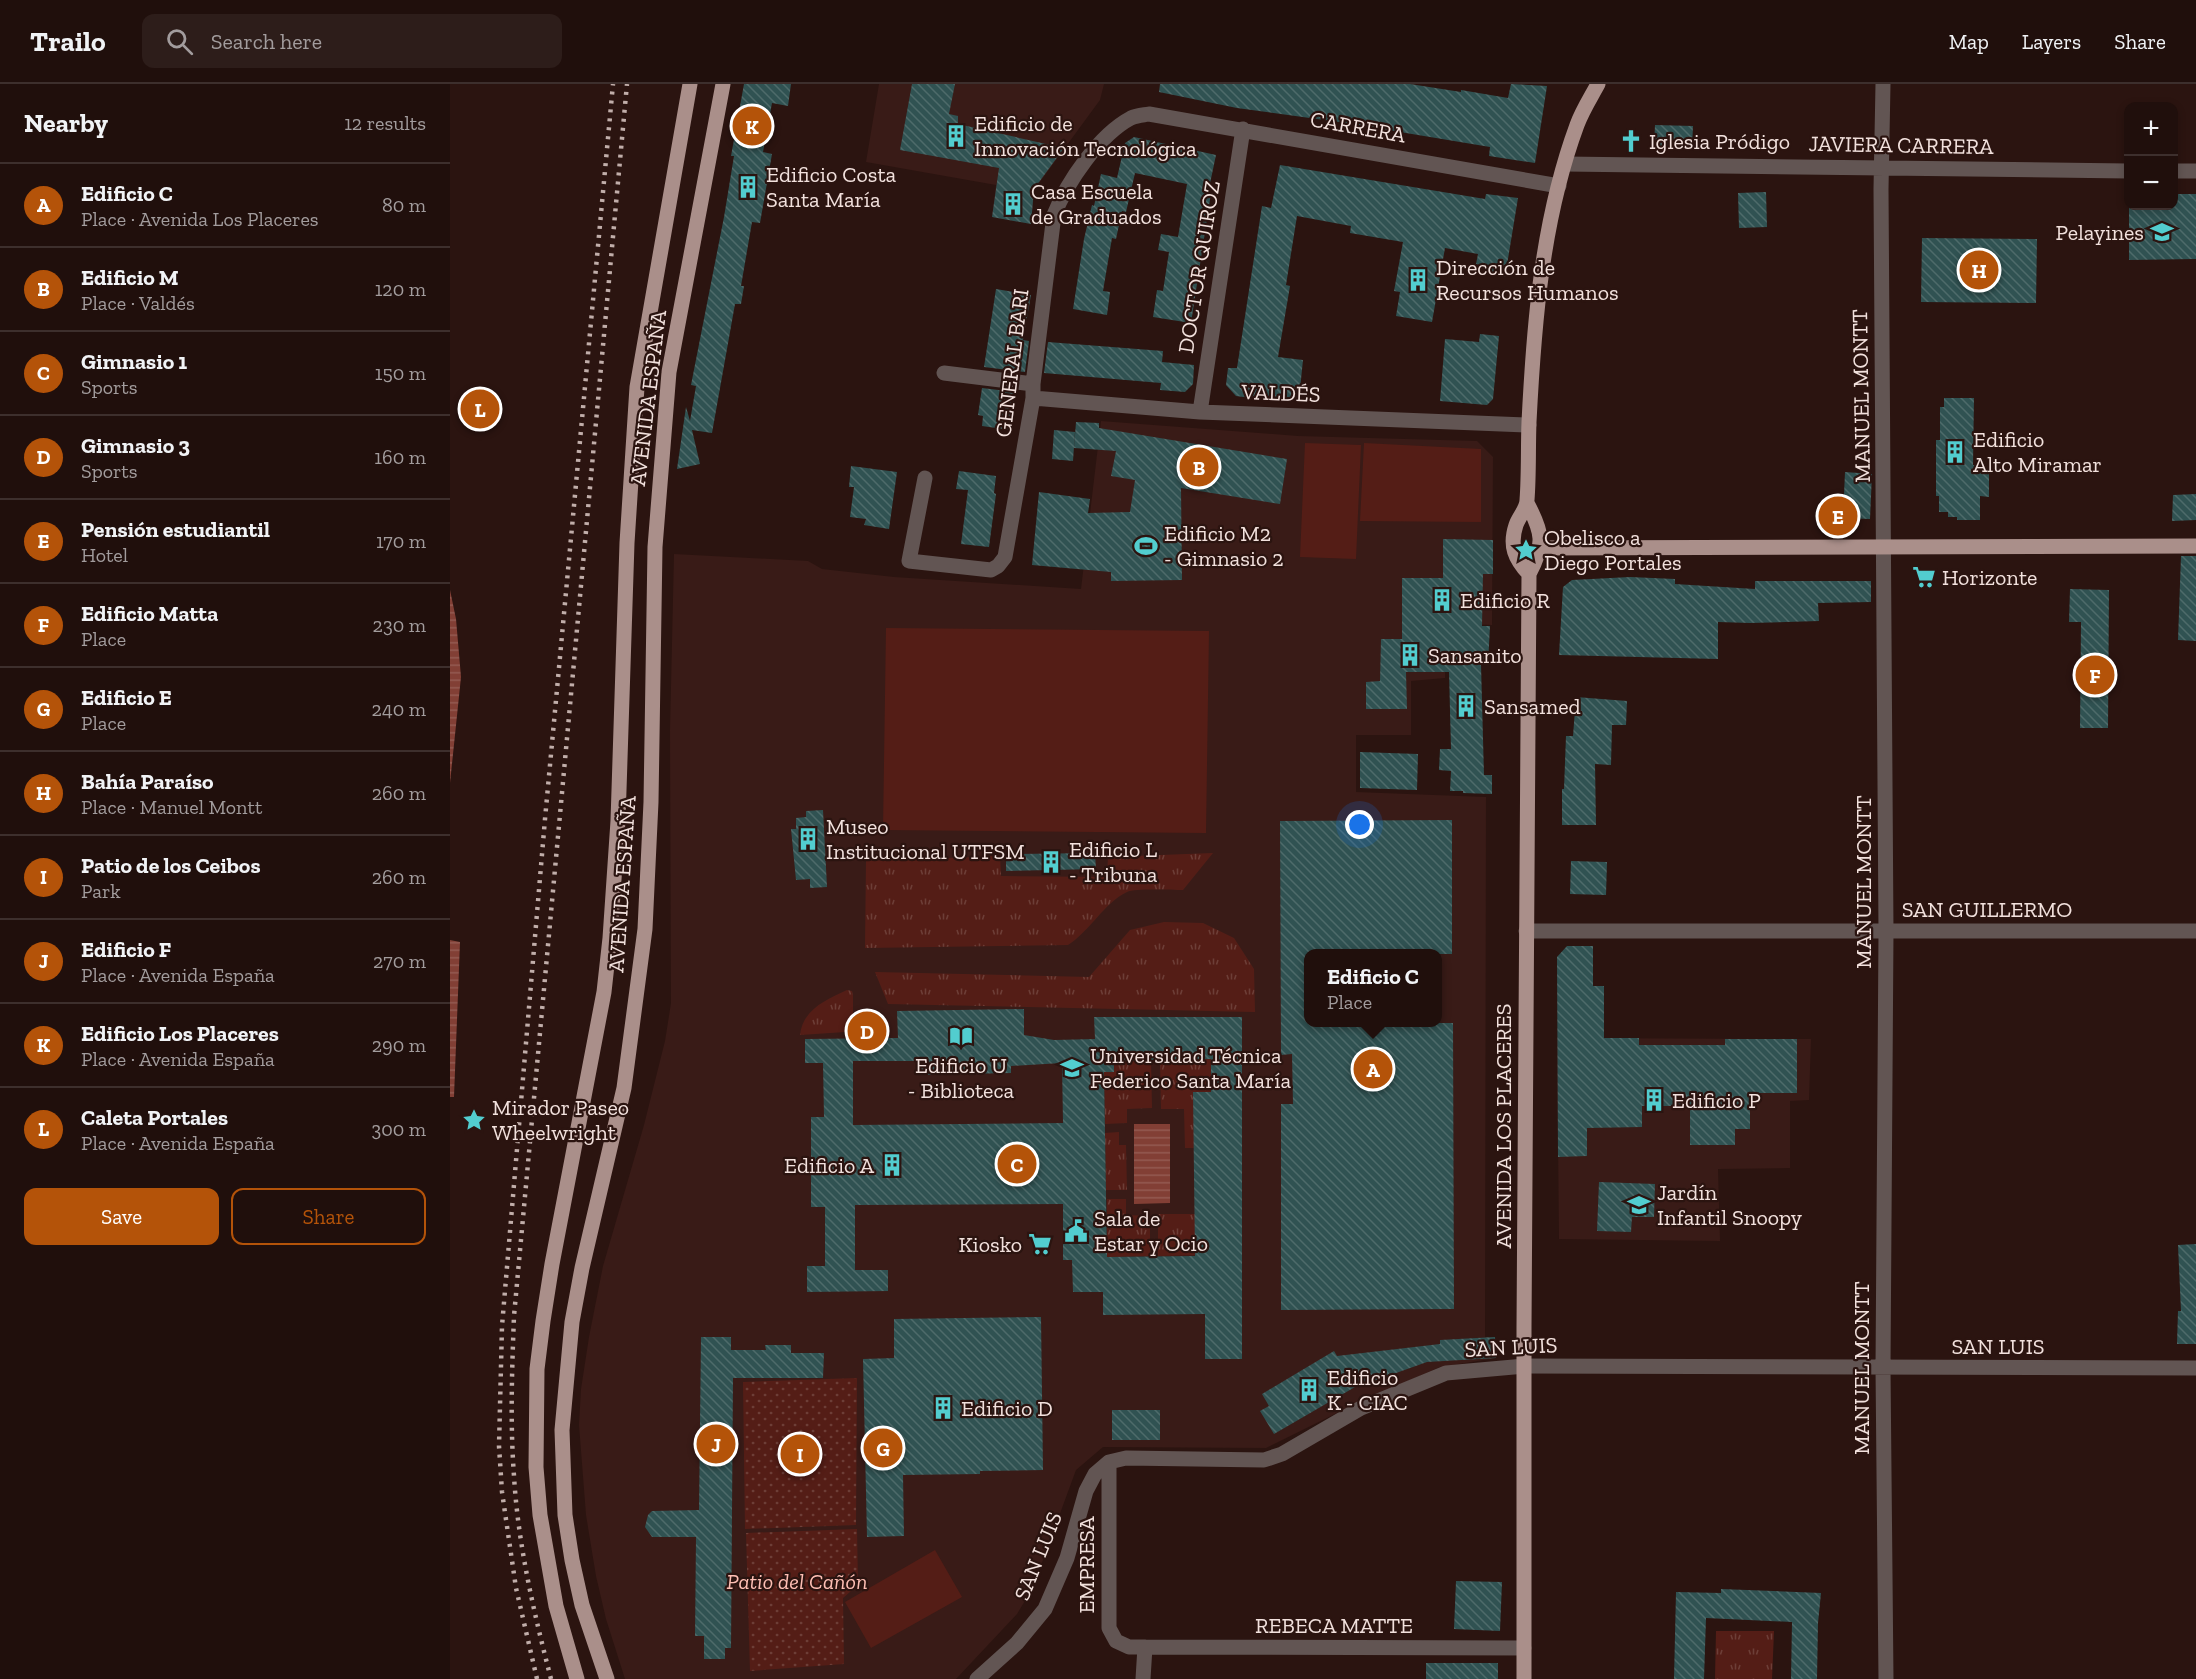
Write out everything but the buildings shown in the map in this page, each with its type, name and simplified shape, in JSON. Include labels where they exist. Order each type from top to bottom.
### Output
[{"type":"main road","name":"AVENIDA ESPAÑA","points":[[577,1679],[556,1606],[540,1515],[536,1467],[537,1369],[552,1264],[604,992],[618,821],[627,543],[637,387],[690,84]]},
{"type":"main road","name":"AVENIDA ESPAÑA","points":[[607,1679],[582,1605],[572,1560],[565,1515],[562,1430],[572,1322],[582,1268],[624,1088],[645,929],[651,802],[655,548],[669,372],[723,84]]},
{"type":"main road","points":[[1529,574],[1516,559],[1514,546],[1516,526],[1527,503],[1529,425],[1537,302],[1552,211],[1565,164],[1578,123],[1598,84]]},
{"type":"main road","points":[[1527,503],[1538,524],[1541,548],[2196,546]]},
{"type":"main road","name":"AVENIDA LOS PLACERES","points":[[1524,1679],[1529,574],[1541,548]]},
{"type":"street","name":"MANUEL MONTT","points":[[1883,84],[1886,932],[1883,1368],[1886,1679]]},
{"type":"street","name":"CARRERA","points":[[1149,114],[1559,186]]},
{"type":"street","name":"GENERAL BARI","points":[[925,478],[909,561],[991,570],[999,566],[1005,557],[1033,391],[1054,215],[1061,197],[1091,153],[1112,131],[1133,117],[1149,114]]},
{"type":"street","name":"DOCTOR QUIROZ","points":[[1200,412],[1243,129]]},
{"type":"street","name":"JAVIERA CARRERA","points":[[1565,164],[2124,171]]},
{"type":"street","points":[[2178,171],[2196,171]]},
{"type":"street","name":"VALDÉS","points":[[944,372],[1033,391],[1200,412],[1529,425]]},
{"type":"street","name":"SAN GUILLERMO","points":[[1527,931],[2196,931]]},
{"type":"street","name":"SAN LUIS","points":[[977,1679],[1017,1643],[1045,1608],[1066,1558],[1086,1491],[1095,1474],[1109,1462],[1126,1458],[1264,1460],[1282,1454],[1361,1408],[1446,1373],[1524,1366],[2196,1368]]},
{"type":"street","name":"EMPRESA","points":[[1109,1462],[1109,1628],[1116,1641],[1129,1647],[1144,1647]]},
{"type":"street","points":[[1143,1679],[1144,1647]]},
{"type":"street","name":"REBECA MATTE","points":[[1144,1647],[1524,1648]]},
{"type":"shaded area","points":[[879,84],[1104,84],[1100,100],[1034,190],[1031,224],[992,217],[996,185],[866,162]]},
{"type":"shaded area","name":"Universidad Técnica Federico Santa María","points":[[1101,421],[1298,436],[1477,441],[1493,457],[1492,625],[1445,623],[1445,678],[1411,681],[1411,735],[1356,735],[1356,792],[1486,797],[1485,1337],[1495,1337],[1496,1358],[1440,1367],[1349,1407],[1266,1448],[1103,1447],[1076,1470],[1040,1568],[1017,1614],[956,1679],[625,1679],[606,1619],[596,1576],[586,1515],[579,1425],[581,1389],[603,1266],[644,1125],[665,1041],[671,1003],[670,730],[674,554],[808,561],[822,569],[894,577],[1081,589]]},
{"type":"shaded area","points":[[450,590],[456,619],[461,677],[450,783]]},
{"type":"shaded area","points":[[450,940],[460,942],[454,1097],[450,1097]]},
{"type":"shaded area","points":[[1557,1038],[1811,1039],[1809,1100],[1790,1101],[1790,1168],[1718,1169],[1720,1241],[1559,1239]]},
{"type":"shaded area","points":[[1134,1124],[1170,1124],[1170,1203],[1134,1204]]},
{"type":"green space","points":[[1305,443],[1361,445],[1356,559],[1300,557]]},
{"type":"green space","points":[[1364,443],[1481,449],[1481,522],[1360,521]]},
{"type":"green space","points":[[886,628],[1209,631],[1206,833],[883,830]]},
{"type":"green space","points":[[1213,853],[1183,890],[1127,892],[1111,903],[1068,945],[865,948],[866,861],[1000,856],[1001,876],[1107,877],[1108,857]]},
{"type":"green space","points":[[1164,922],[1203,923],[1234,938],[1254,969],[1255,1012],[888,1004],[875,972],[1089,977],[1130,930]]},
{"type":"green space","points":[[847,990],[852,991],[853,995],[853,1025],[845,1032],[800,1035],[806,1018],[817,1006]]},
{"type":"green space","points":[[1211,1059],[1211,1092],[1194,1092],[1194,1148],[1185,1148],[1184,1109],[1161,1109],[1160,1060]]},
{"type":"green space","points":[[1114,1061],[1151,1061],[1152,1108],[1127,1109],[1127,1123],[1105,1124],[1104,1072],[1114,1072]]},
{"type":"green space","points":[[1119,1132],[1119,1145],[1126,1145],[1127,1190],[1106,1190],[1105,1133]]},
{"type":"green space","points":[[1107,1199],[1126,1199],[1126,1215],[1150,1216],[1150,1256],[1107,1257]]},
{"type":"green space","points":[[1158,1214],[1195,1214],[1206,1255],[1158,1256]]},
{"type":"green space","points":[[857,1378],[856,1525],[745,1529],[743,1382]]},
{"type":"green space","name":"Patio del Cañón","points":[[857,1529],[858,1585],[843,1598],[844,1664],[750,1671],[746,1533]]},
{"type":"green space","points":[[935,1550],[962,1597],[871,1648],[845,1602]]},
{"type":"green space","points":[[1716,1631],[1774,1631],[1772,1679],[1715,1679]]},
{"type":"railway","points":[[537,1679],[516,1588],[502,1492],[499,1446],[502,1326],[545,819],[613,84]]},
{"type":"railway","points":[[551,1679],[528,1579],[516,1502],[512,1416],[514,1316],[627,84]]},
{"type":"place","name":"Edificio Los Placeres","points":[[752,126]]},
{"type":"place","name":"Edificio de Innovación Tecnológica","points":[[956,136]]},
{"type":"place","name":"Iglesia Pródigo","points":[[1631,141]]},
{"type":"place","name":"Edificio Costa Santa María","points":[[748,187]]},
{"type":"place","name":"Casa Escuela de Graduados","points":[[1013,204]]},
{"type":"place","name":"Pelayines","points":[[2162,232]]},
{"type":"place","name":"Bahía Paraíso","points":[[1979,270]]},
{"type":"place","name":"Dirección de Recursos Humanos","points":[[1418,280]]},
{"type":"place","name":"Caleta Portales","points":[[480,409]]},
{"type":"place","name":"Edificio Alto Miramar","points":[[1955,452]]},
{"type":"place","name":"Edificio M","points":[[1199,467]]},
{"type":"place","name":"Pensión estudiantil","points":[[1838,516]]},
{"type":"place","name":"Edificio M2 - Gimnasio 2","points":[[1146,546]]},
{"type":"place","name":"Obelisco a Diego Portales","points":[[1526,550]]},
{"type":"place","name":"Horizonte","points":[[1924,577]]},
{"type":"place","name":"Edificio R","points":[[1442,600]]},
{"type":"place","name":"Sansanito","points":[[1410,655]]},
{"type":"place","name":"Edificio Matta","points":[[2095,675]]},
{"type":"place","name":"Sansamed","points":[[1466,706]]},
{"type":"place","name":"Museo Institucional UTFSM","points":[[808,839]]},
{"type":"place","name":"Edificio L - Tribuna","points":[[1051,862]]},
{"type":"place","name":"Gimnasio 3","points":[[867,1031]]},
{"type":"place","name":"Edificio U - Biblioteca","points":[[961,1036]]},
{"type":"place","name":"Universidad Técnica Federico Santa María","points":[[1072,1068]]},
{"type":"place","name":"Edificio C","points":[[1373,1069]]},
{"type":"place","name":"Edificio P","points":[[1654,1100]]},
{"type":"place","name":"Mirador Paseo Wheelwright","points":[[474,1120]]},
{"type":"place","name":"Gimnasio 1","points":[[1017,1164]]},
{"type":"place","name":"Edificio A","points":[[892,1165]]},
{"type":"place","name":"Jardín Infantil Snoopy","points":[[1639,1205]]},
{"type":"place","name":"Sala de Estar y Ocio","points":[[1076,1231]]},
{"type":"place","name":"Kiosko","points":[[1040,1244]]},
{"type":"place","name":"Edificio K - CIAC","points":[[1309,1390]]},
{"type":"place","name":"Edificio D","points":[[943,1408]]},
{"type":"place","name":"Edificio F","points":[[716,1444]]},
{"type":"place","name":"Edificio E","points":[[883,1448]]},
{"type":"place","name":"Patio de los Ceibos","points":[[800,1454]]}]
